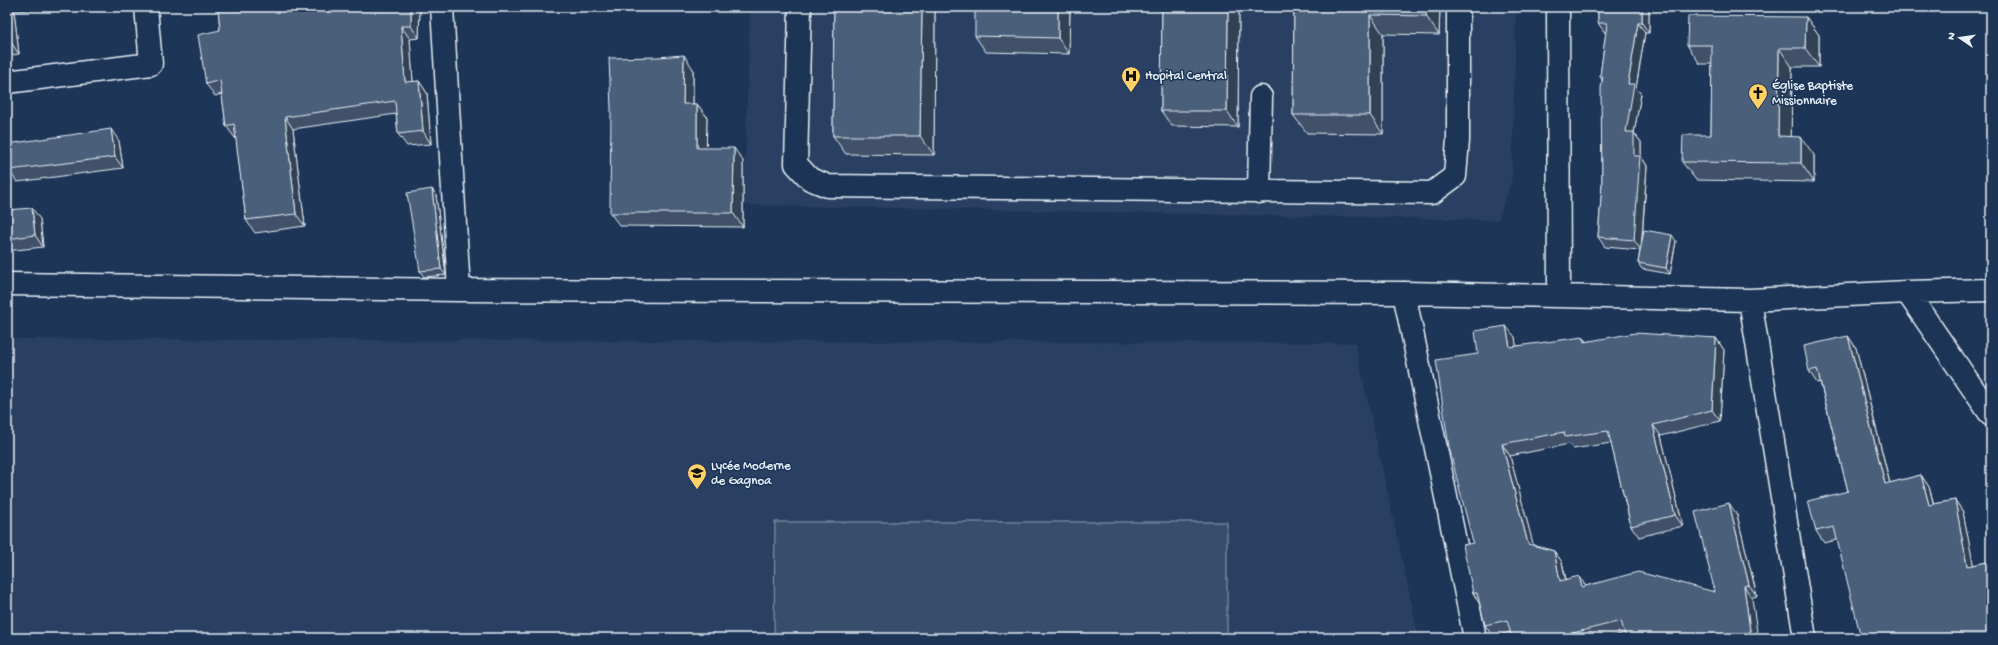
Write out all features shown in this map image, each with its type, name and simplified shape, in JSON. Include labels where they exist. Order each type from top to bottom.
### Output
[{"type":"street","points":[[7,82],[151,64],[146,7]]},
{"type":"street","points":[[442,7],[459,290]]},
{"type":"street","points":[[800,7],[796,164],[810,179],[828,186],[1432,193],[1455,176],[1458,140],[1458,7]]},
{"type":"street","points":[[1558,7],[1559,296]]},
{"type":"street","points":[[1259,192],[1261,97]]},
{"type":"street","points":[[7,284],[459,290],[1404,293],[1750,300],[1907,292],[1991,290]]},
{"type":"street","points":[[1907,292],[1991,415]]},
{"type":"street","points":[[1404,293],[1475,638]]},
{"type":"street","points":[[1750,300],[1805,638]]},
{"type":"shaded area","name":"Hopital Central","points":[[750,7],[1516,7],[1512,178],[1498,220],[744,205]]},
{"type":"shaded area","name":"Lycée Moderne de Gagnoa","points":[[7,339],[1355,343],[1419,638],[7,638]]},
{"type":"shaded area","points":[[775,522],[1227,522],[1227,638],[774,638]]},
{"type":"building","points":[[218,7],[411,7],[411,26],[401,26],[405,82],[419,81],[423,131],[398,134],[395,101],[285,117],[296,214],[246,220],[234,124],[226,126],[220,80],[206,84],[198,35],[220,30]]},
{"type":"building","points":[[834,7],[922,7],[920,136],[833,136]]},
{"type":"building","points":[[975,7],[1058,7],[1058,38],[975,36]]},
{"type":"building","points":[[1162,7],[1228,7],[1227,111],[1161,111]]},
{"type":"building","points":[[1294,7],[1426,7],[1426,16],[1370,15],[1370,115],[1293,115]]},
{"type":"building","points":[[1598,7],[1642,7],[1642,23],[1638,23],[1628,84],[1634,84],[1626,132],[1634,132],[1634,156],[1640,156],[1634,240],[1598,237],[1602,185],[1601,88],[1603,76],[1600,76],[1607,23],[1598,23]]},
{"type":"building","points":[[7,15],[10,41],[7,42]]},
{"type":"building","name":"Église Baptiste Missionnaire","points":[[1688,16],[1806,17],[1805,48],[1779,48],[1778,136],[1801,137],[1801,163],[1682,162],[1683,135],[1711,135],[1712,45],[1687,45]]},
{"type":"building","points":[[684,55],[683,104],[697,104],[697,148],[734,148],[733,213],[610,213],[611,109],[609,58]]},
{"type":"building","points":[[111,129],[115,157],[9,170],[7,144]]},
{"type":"building","points":[[432,189],[441,269],[420,271],[407,193]]},
{"type":"building","points":[[32,208],[35,235],[7,239],[7,210]]},
{"type":"building","points":[[1644,230],[1672,235],[1666,268],[1638,263]]},
{"type":"building","points":[[1506,326],[1510,347],[1583,337],[1584,342],[1635,333],[1716,338],[1712,410],[1653,425],[1675,515],[1631,526],[1608,431],[1565,437],[1564,432],[1502,444],[1528,544],[1554,551],[1560,581],[1579,576],[1582,587],[1638,572],[1715,592],[1695,512],[1729,503],[1749,585],[1744,586],[1751,638],[1626,638],[1621,621],[1553,638],[1512,638],[1507,620],[1485,625],[1477,593],[1473,593],[1463,545],[1473,543],[1449,447],[1436,360],[1478,354],[1475,331]]},
{"type":"building","points":[[1848,336],[1885,484],[1921,475],[1929,505],[1955,500],[1967,566],[1988,562],[1991,574],[1991,638],[1861,638],[1834,527],[1816,531],[1808,501],[1848,491],[1817,369],[1809,371],[1804,346]]},
{"type":"place","name":"Hopital Central","points":[[1131,93]]},
{"type":"place","name":"Église Baptiste Missionnaire","points":[[1758,110]]},
{"type":"place","name":"Lycée Moderne de Gagnoa","points":[[697,490]]}]
